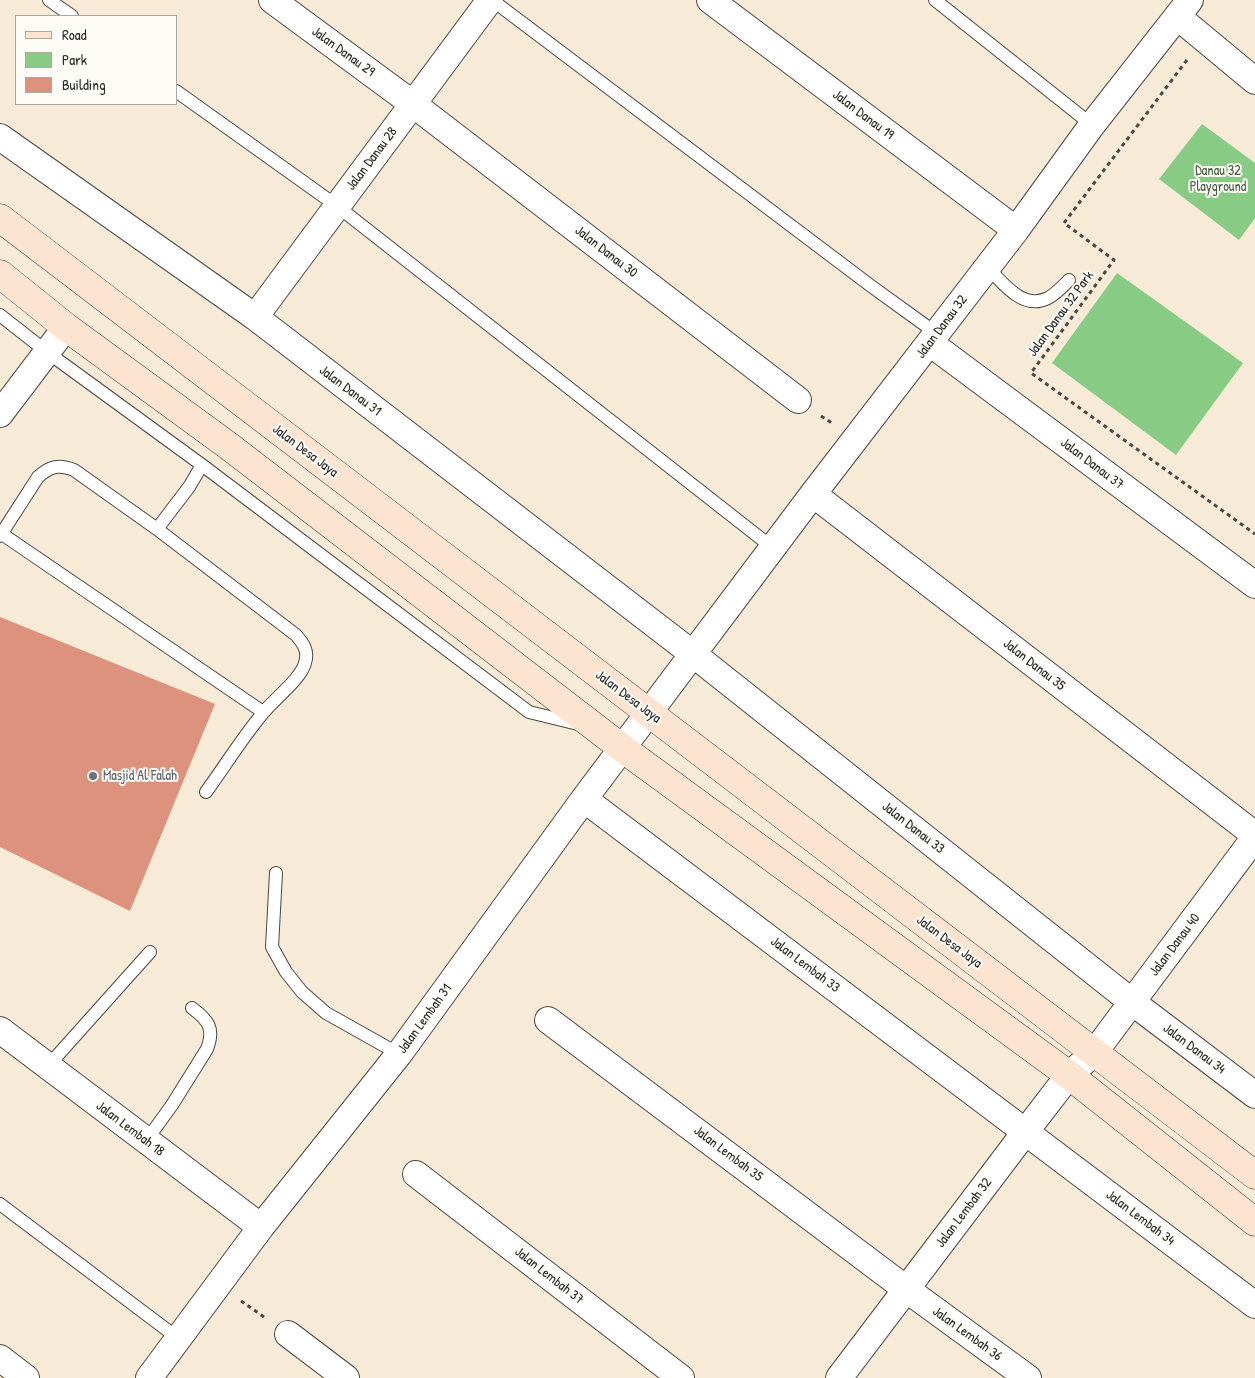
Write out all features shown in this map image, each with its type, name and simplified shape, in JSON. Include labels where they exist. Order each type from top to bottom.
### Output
[{"type":"main road","name":"Jalan Desa Jaya","points":[[0,218],[1255,1175]]},
{"type":"main road","points":[[0,274],[66,327],[230,446],[622,748],[1069,1075],[1255,1222]]},
{"type":"street","name":"Jalan Danau 29","points":[[272,0],[413,104]]},
{"type":"street","name":"Jalan Danau 28","points":[[255,318],[491,0]]},
{"type":"street","name":"Jalan Danau 19","points":[[710,0],[1016,230]]},
{"type":"street","name":"Jalan Danau 32","points":[[693,654],[813,494],[1016,230],[1092,125],[1184,8]]},
{"type":"street","points":[[1184,8],[1255,81]]},
{"type":"street","name":"Jalan Danau 30","points":[[413,104],[798,400]]},
{"type":"street","name":"Jalan Danau 31","points":[[0,138],[255,318],[693,654]]},
{"type":"street","points":[[0,414],[66,327]]},
{"type":"street","name":"Jalan Danau 37","points":[[933,338],[1255,585]]},
{"type":"street","name":"Jalan Danau 35","points":[[813,494],[1255,836]]},
{"type":"street","name":"Jalan Lembah 31","points":[[149,1378],[261,1227],[400,1054],[584,799],[693,654]]},
{"type":"street","name":"Jalan Danau 33","points":[[693,654],[1132,1002]]},
{"type":"street","name":"Jalan Lembah 33","points":[[584,799],[1026,1131]]},
{"type":"street","name":"Jalan Danau 40","points":[[1094,1053],[1255,836]]},
{"type":"street","name":"Jalan Danau 34","points":[[1132,1002],[1255,1095]]},
{"type":"street","name":"Jalan Lembah 35","points":[[548,1020],[906,1289]]},
{"type":"street","name":"Jalan Lembah 18","points":[[0,1030],[261,1227]]},
{"type":"street","name":"Jalan Lembah 32","points":[[839,1378],[1069,1075],[1094,1053]]},
{"type":"street","name":"Jalan Lembah 34","points":[[1026,1131],[1255,1305]]},
{"type":"street","name":"Jalan Lembah 37","points":[[416,1174],[681,1378]]},
{"type":"street","name":"Jalan Lembah 36","points":[[906,1289],[1028,1378]]},
{"type":"street","points":[[288,1334],[346,1378]]},
{"type":"street","points":[[0,1358],[26,1378]]},
{"type":"lane","points":[[49,0],[71,15]]},
{"type":"lane","points":[[491,0],[863,280],[933,338]]},
{"type":"lane","points":[[935,0],[1092,125]]},
{"type":"lane","points":[[178,92],[337,206],[773,548]]},
{"type":"lane","points":[[987,267],[1014,294],[1024,300],[1037,301],[1048,298],[1069,280]]},
{"type":"lane","points":[[0,315],[529,712],[596,728]]},
{"type":"lane","points":[[157,529],[189,487],[202,465]]},
{"type":"lane","points":[[206,792],[263,712],[300,672],[305,663],[306,652],[303,643],[296,635],[157,529],[74,470],[65,466],[55,466],[46,470],[38,477],[1,535],[263,712]]},
{"type":"lane","points":[[276,874],[272,947],[286,972],[302,992],[326,1013],[400,1054]]},
{"type":"lane","points":[[48,1066],[150,952]]},
{"type":"lane","points":[[146,1141],[172,1105],[211,1040],[211,1030],[207,1022],[192,1008]]},
{"type":"lane","points":[[0,1204],[179,1339]]},
{"type":"path","name":"Jalan Danau 32 Park","points":[[1186,60],[1064,223],[1114,260],[1031,373],[1255,534]]},
{"type":"path","points":[[798,400],[855,440]]},
{"type":"path","points":[[218,1285],[288,1334]]},
{"type":"green space","name":"Danau 32 Playground","points":[[1202,124],[1255,163],[1255,218],[1239,240],[1159,179]]},
{"type":"green space","points":[[1117,273],[1243,363],[1176,455],[1052,363]]},
{"type":"building","name":"Masjid Al Falah","points":[[0,617],[215,704],[130,911],[0,847]]},
{"type":"place","name":"Masjid Al Falah","points":[[93,776]]}]
